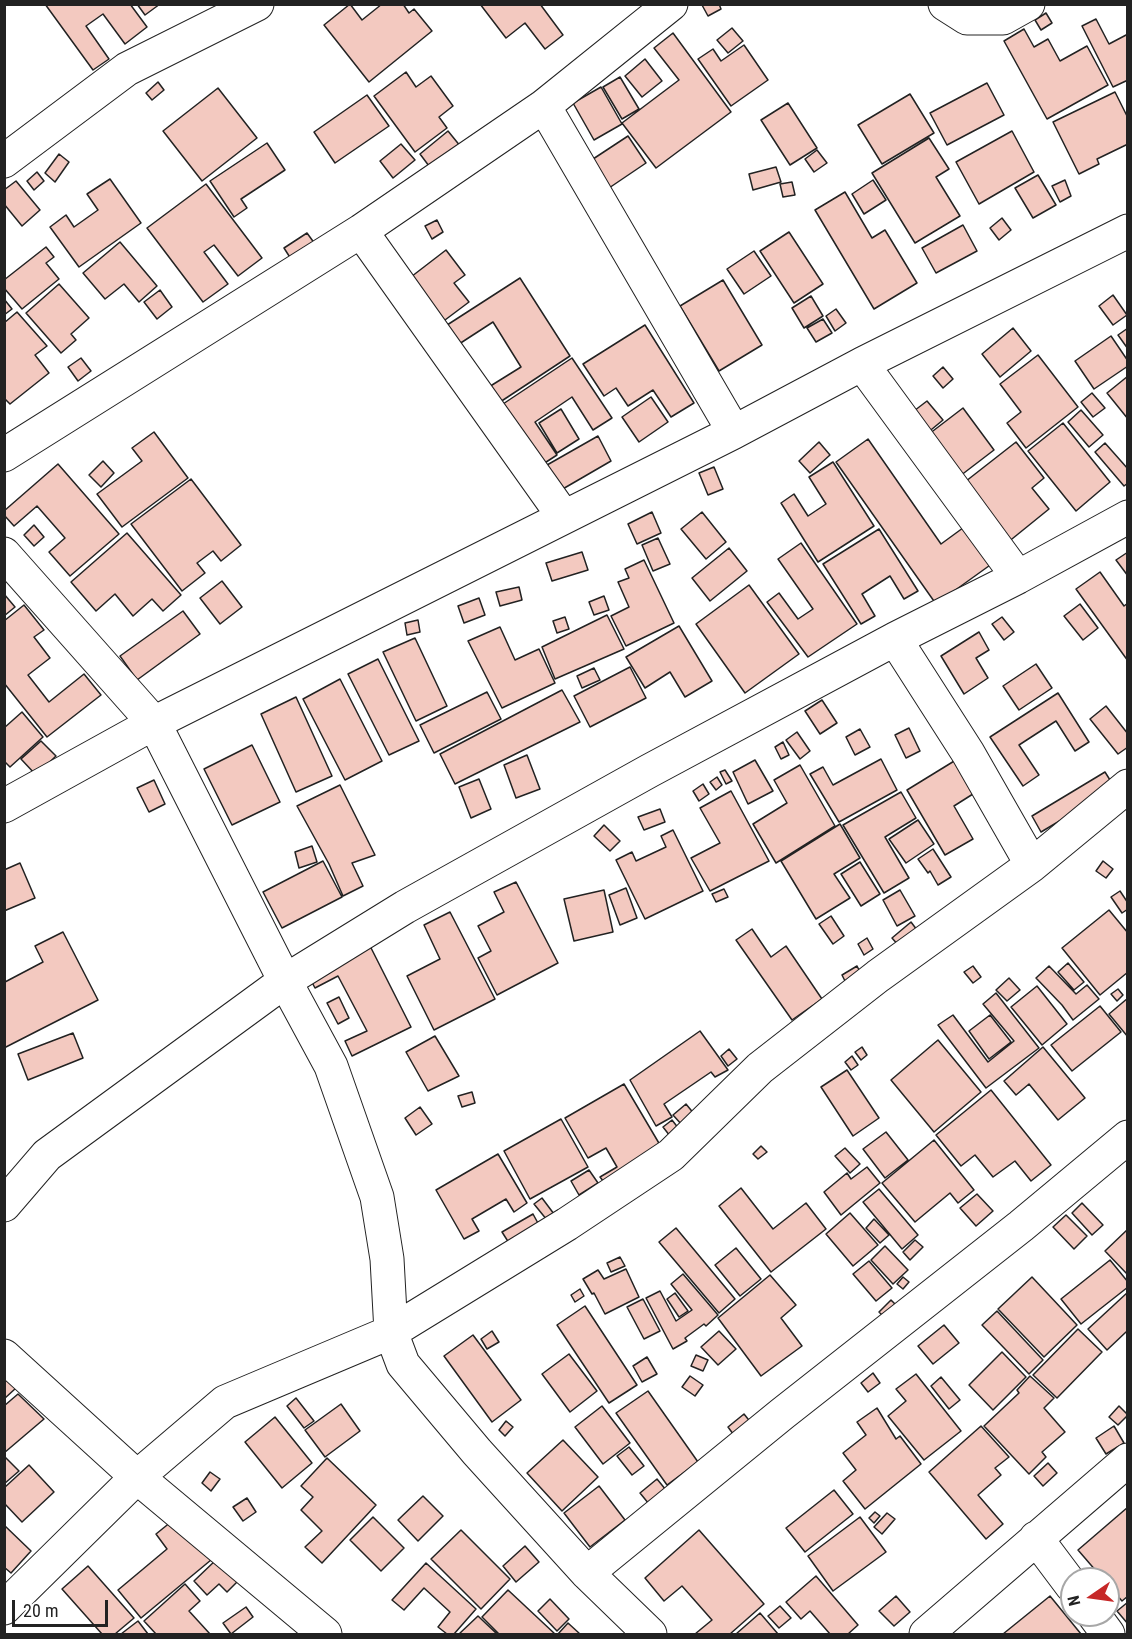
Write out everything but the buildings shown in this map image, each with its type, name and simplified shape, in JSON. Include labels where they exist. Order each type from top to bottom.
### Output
[{"type":"street","points":[[4,161],[127,69],[257,4]]},
{"type":"street","points":[[4,455],[361,231],[544,106],[671,4]]},
{"type":"street","points":[[945,4],[967,18],[1003,18],[1028,4]]},
{"type":"street","points":[[544,106],[734,432]]},
{"type":"street","points":[[361,231],[564,517]]},
{"type":"street","points":[[4,806],[154,723],[1128,231]]},
{"type":"street","points":[[862,364],[1018,577]]},
{"type":"street","points":[[4,1205],[47,1155],[285,981],[405,907],[639,777],[1128,517]]},
{"type":"street","points":[[4,554],[154,723],[285,981],[332,1066],[377,1197],[387,1259],[391,1332],[403,1364],[426,1394],[587,1573],[650,1635]]},
{"type":"street","points":[[895,639],[968,753],[1032,865]]},
{"type":"street","points":[[4,1608],[137,1477],[225,1401],[391,1332],[567,1224],[671,1155],[760,1068],[878,976],[1032,865],[1128,786]]},
{"type":"street","points":[[587,1573],[782,1414],[1021,1226],[1128,1137]]},
{"type":"street","points":[[4,1356],[137,1477],[325,1635]]},
{"type":"street","points":[[926,1635],[1128,1460]]},
{"type":"street","points":[[1036,1538],[1060,1570]]}]
